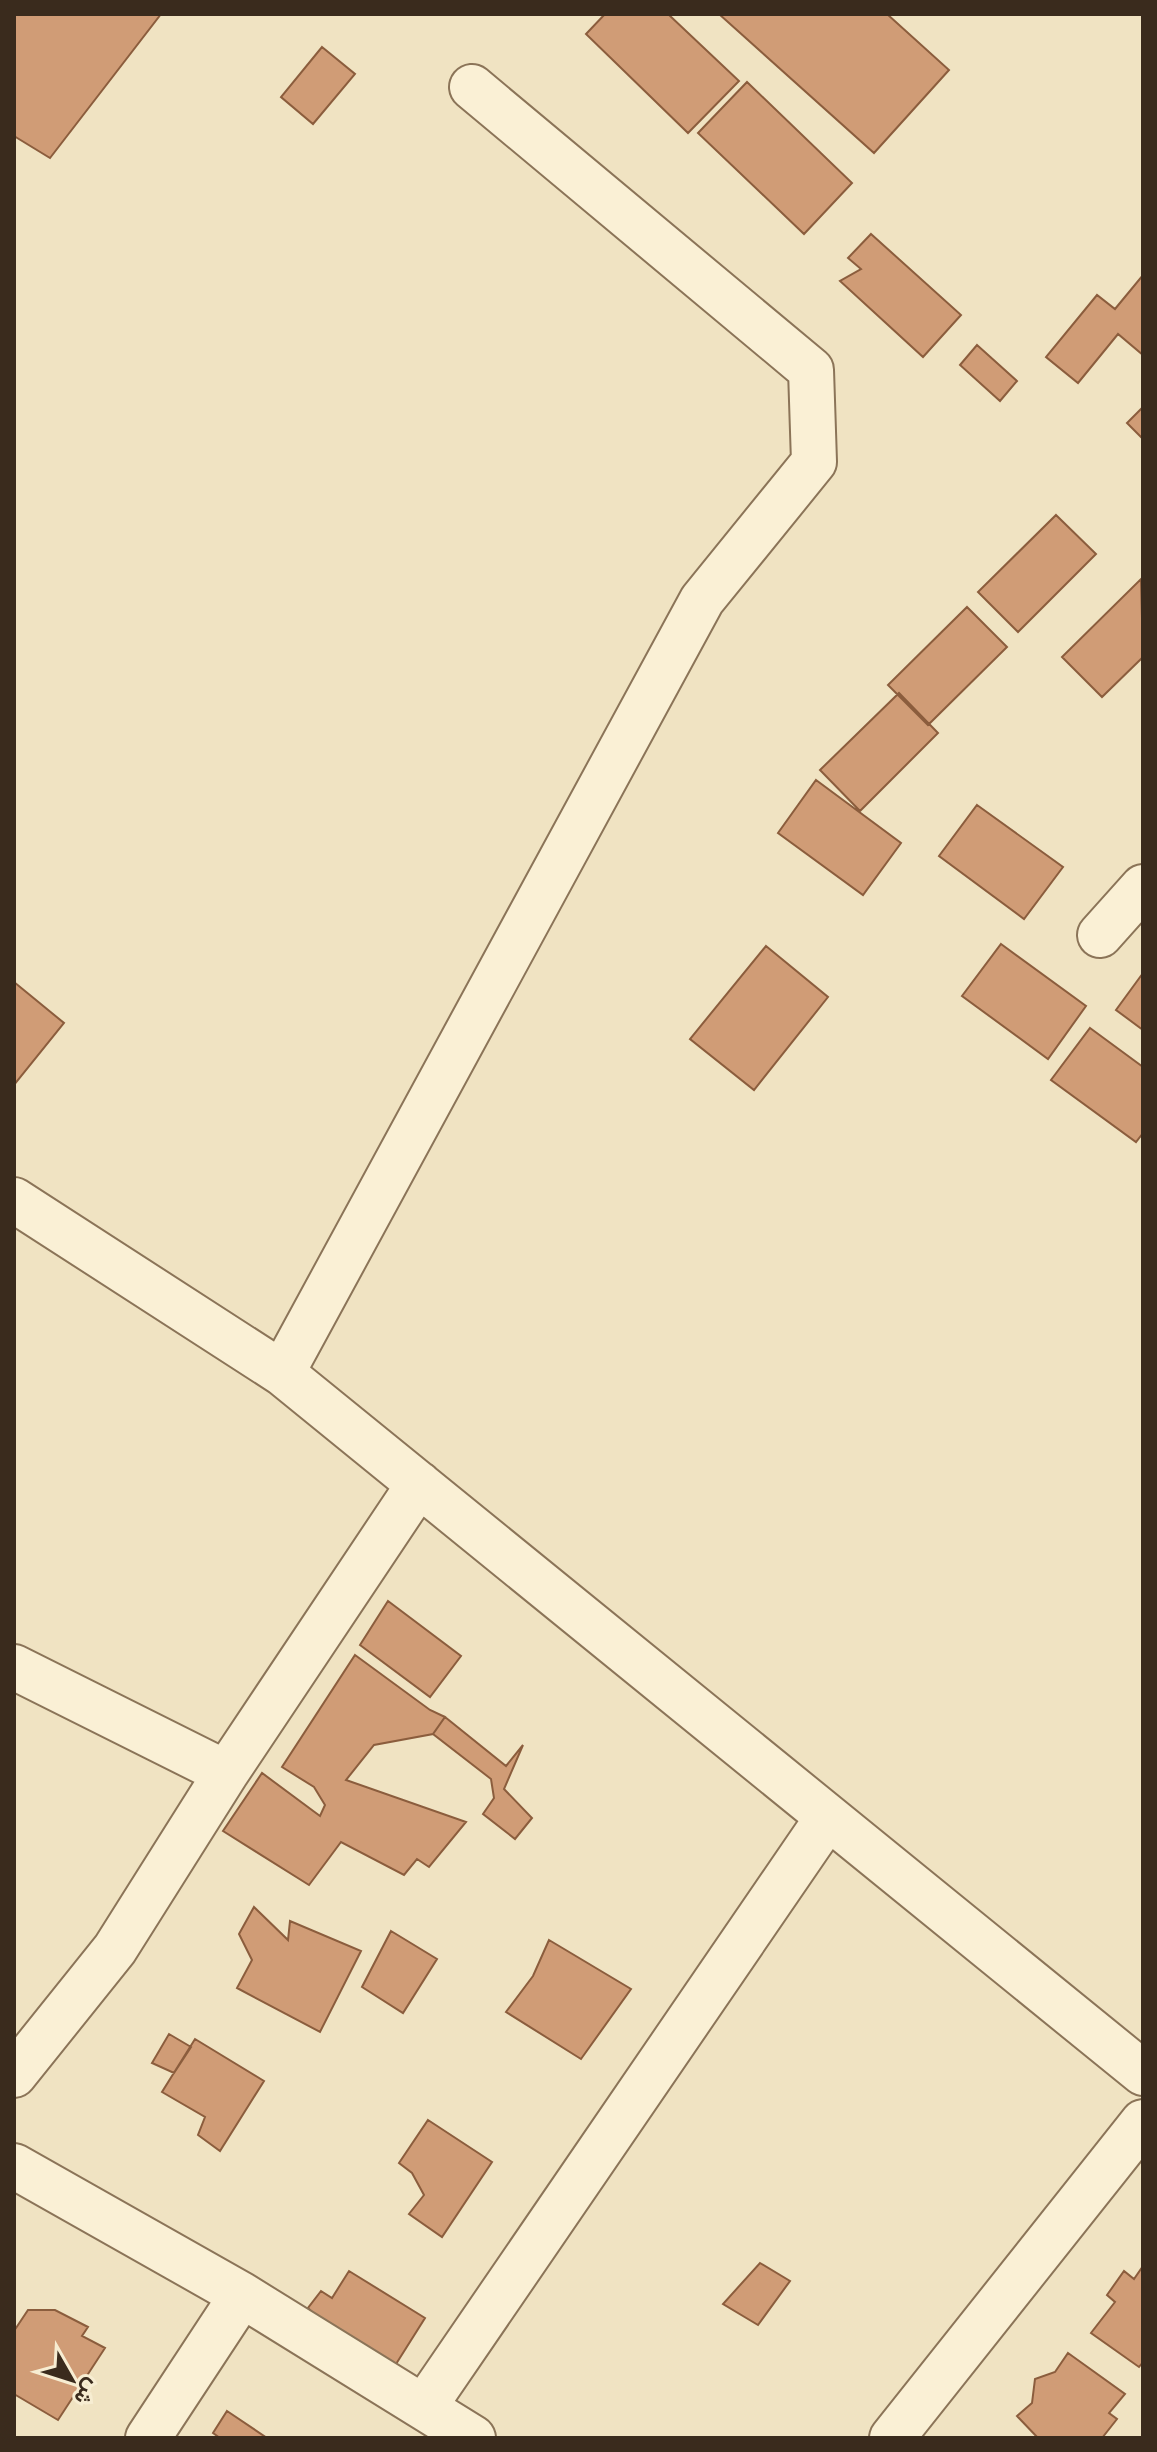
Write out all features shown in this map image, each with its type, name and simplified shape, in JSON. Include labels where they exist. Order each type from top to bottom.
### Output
[{"type":"street","points":[[282,1373],[702,600],[814,462],[811,370],[472,87]]},
{"type":"street","points":[[1100,935],[1143,887]]},
{"type":"street","points":[[14,1200],[282,1373],[1143,2073]]},
{"type":"street","points":[[14,2075],[115,1949],[226,1773],[419,1484]]},
{"type":"street","points":[[14,1667],[226,1773]]},
{"type":"street","points":[[424,2407],[828,1817]]},
{"type":"street","points":[[892,2438],[1143,2122]]},
{"type":"street","points":[[14,2166],[242,2295],[473,2438]]},
{"type":"street","points":[[148,2438],[242,2295]]},
{"type":"building","points":[[14,14],[161,14],[50,158],[14,136]]},
{"type":"building","points":[[605,14],[668,14],[739,81],[688,133],[586,34]]},
{"type":"building","points":[[719,14],[887,14],[949,70],[874,153]]},
{"type":"building","points":[[322,47],[355,74],[313,124],[281,97]]},
{"type":"building","points":[[747,82],[852,183],[804,234],[698,133]]},
{"type":"building","points":[[871,234],[961,315],[923,357],[840,281],[861,269],[848,258]]},
{"type":"building","points":[[1143,275],[1143,355],[1118,334],[1078,383],[1046,357],[1097,295],[1115,309]]},
{"type":"building","points":[[977,345],[1017,381],[1000,401],[960,365]]},
{"type":"building","points":[[1143,407],[1143,439],[1127,423]]},
{"type":"building","points":[[1056,515],[1096,554],[1018,632],[978,592]]},
{"type":"building","points":[[1141,579],[1143,657],[1102,697],[1062,657]]},
{"type":"building","points":[[967,607],[1007,647],[928,725],[888,685]]},
{"type":"building","points":[[899,693],[938,733],[860,811],[820,770]]},
{"type":"building","points":[[816,780],[901,843],[863,895],[778,833]]},
{"type":"building","points":[[977,805],[1063,867],[1024,919],[939,856]]},
{"type":"building","points":[[1001,944],[1086,1006],[1048,1059],[962,996]]},
{"type":"building","points":[[766,946],[828,997],[754,1090],[690,1039]]},
{"type":"building","points":[[1143,973],[1143,1030],[1116,1010]]},
{"type":"building","points":[[14,982],[64,1023],[14,1085]]},
{"type":"building","points":[[1090,1028],[1143,1067],[1143,1133],[1136,1142],[1051,1080]]},
{"type":"building","points":[[388,1601],[461,1656],[430,1697],[360,1645]]},
{"type":"building","points":[[355,1655],[430,1710],[445,1717],[433,1734],[374,1745],[346,1780],[466,1822],[429,1867],[417,1859],[404,1875],[341,1842],[309,1885],[223,1831],[262,1773],[320,1816],[325,1805],[314,1787],[282,1767]]},
{"type":"building","points":[[445,1717],[506,1766],[523,1745],[504,1789],[532,1818],[515,1839],[483,1814],[494,1798],[491,1779],[433,1734]]},
{"type":"building","points":[[254,1907],[288,1940],[290,1921],[361,1951],[320,2032],[237,1988],[252,1960],[239,1934]]},
{"type":"building","points":[[391,1931],[437,1959],[403,2013],[362,1987]]},
{"type":"building","points":[[549,1940],[631,1989],[581,2059],[506,2012],[533,1976]]},
{"type":"building","points":[[169,2034],[191,2047],[174,2073],[152,2063]]},
{"type":"building","points":[[195,2039],[264,2081],[220,2151],[198,2135],[205,2117],[162,2092]]},
{"type":"building","points":[[428,2120],[492,2162],[442,2237],[409,2214],[424,2195],[412,2173],[399,2163]]},
{"type":"building","points":[[760,2263],[790,2281],[758,2325],[723,2304]]},
{"type":"building","points":[[1143,2266],[1143,2362],[1139,2367],[1091,2333],[1115,2302],[1107,2295],[1124,2271],[1134,2279]]},
{"type":"building","points":[[349,2271],[425,2318],[391,2372],[350,2351],[308,2308],[321,2291],[332,2298]]},
{"type":"building","points":[[28,2310],[55,2310],[88,2327],[82,2336],[105,2348],[58,2420],[14,2394],[14,2331]]},
{"type":"building","points":[[1068,2353],[1125,2394],[1109,2413],[1117,2419],[1102,2438],[1038,2438],[1017,2416],[1032,2403],[1035,2379],[1055,2372]]},
{"type":"building","points":[[227,2411],[267,2438],[220,2438],[213,2433]]}]
